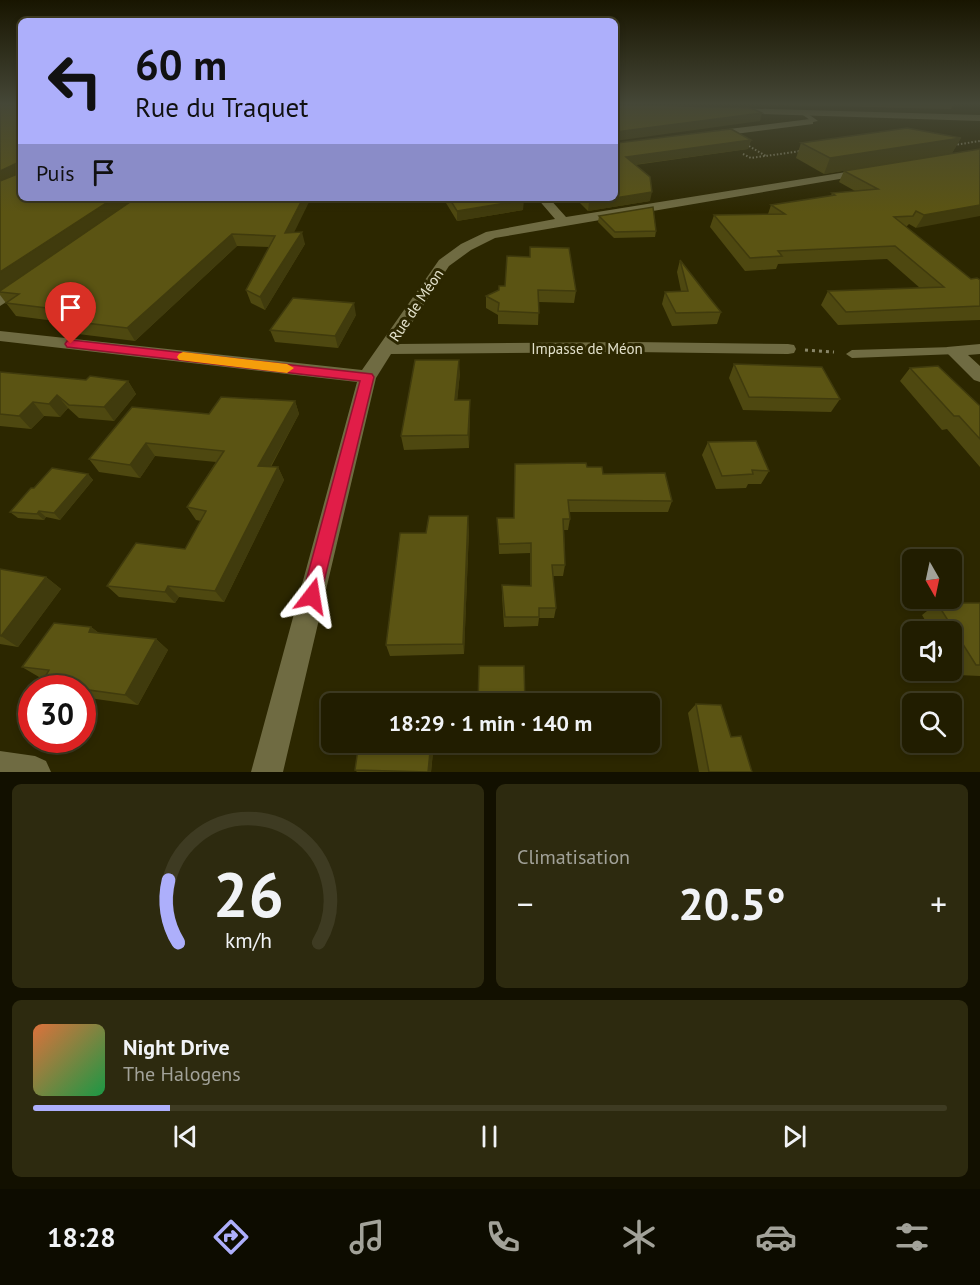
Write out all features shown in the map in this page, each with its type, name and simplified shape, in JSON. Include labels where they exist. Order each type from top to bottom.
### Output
[{"type":"street","name":"Rue de Méon","points":[[267,772],[367,377],[444,263],[491,235],[563,220],[876,171]]},
{"type":"street","points":[[546,201],[563,220]]},
{"type":"street","points":[[0,301],[37,275]]},
{"type":"street","points":[[0,336],[367,377]]},
{"type":"street","name":"Impasse de Méon","points":[[386,349],[621,347],[788,349]]},
{"type":"street","points":[[953,351],[980,350]]},
{"type":"street","points":[[953,351],[980,376]]},
{"type":"street","points":[[0,766],[35,772]]},
{"type":"lane","points":[[852,354],[953,351]]},
{"type":"path","points":[[743,154],[751,158],[801,151]]},
{"type":"path","points":[[788,349],[852,354]]},
{"type":"building","points":[[0,139],[18,139],[18,201],[109,201],[0,272],[0,181],[15,175],[15,164],[0,171]]},
{"type":"building","points":[[649,139],[751,140],[626,157],[650,177],[652,192],[618,198],[618,143]]},
{"type":"building","points":[[829,139],[954,139],[830,158],[801,143]]},
{"type":"building","points":[[980,149],[980,205],[924,215],[916,211],[913,216],[894,217],[971,279],[980,280],[980,306],[846,312],[828,291],[944,287],[895,246],[778,251],[782,256],[750,258],[714,215],[785,214],[771,205],[835,195],[832,193],[878,189],[844,171]]},
{"type":"building","points":[[132,201],[301,201],[285,233],[302,232],[260,297],[246,290],[275,236],[232,234],[127,328],[69,321],[80,312],[6,303],[19,294],[0,291]]},
{"type":"building","points":[[451,201],[518,201],[457,211]]},
{"type":"building","points":[[653,207],[656,231],[615,232],[599,216]]},
{"type":"building","points":[[530,247],[569,248],[576,291],[538,290],[539,313],[498,311],[499,303],[486,296],[499,290],[499,286],[505,286],[507,256],[530,257]]},
{"type":"building","points":[[680,260],[721,312],[676,313],[665,292],[688,291]]},
{"type":"building","points":[[293,298],[354,303],[335,336],[270,330]]},
{"type":"building","points":[[415,360],[459,360],[455,400],[470,400],[468,435],[401,436]]},
{"type":"building","points":[[734,364],[822,367],[840,399],[749,397]]},
{"type":"building","points":[[938,366],[980,406],[980,439],[959,416],[954,416],[910,368]]},
{"type":"building","points":[[0,372],[86,380],[90,376],[128,381],[104,407],[69,405],[57,395],[49,404],[33,402],[19,416],[0,414]]},
{"type":"building","points":[[221,397],[295,401],[258,466],[278,467],[215,591],[168,586],[165,592],[107,586],[136,543],[185,549],[206,511],[187,507],[224,451],[146,443],[130,465],[89,459],[132,407],[209,414]]},
{"type":"building","points":[[756,441],[769,471],[752,470],[753,474],[722,476],[708,442]]},
{"type":"building","points":[[586,463],[587,467],[602,467],[603,474],[665,473],[672,501],[568,500],[570,519],[563,519],[565,565],[552,565],[556,608],[539,608],[539,617],[505,617],[502,585],[531,586],[531,543],[499,544],[497,518],[514,518],[515,464]]},
{"type":"building","points":[[52,468],[88,474],[54,513],[10,512],[31,488],[34,488]]},
{"type":"building","points":[[429,516],[468,516],[463,644],[386,645],[400,533],[426,533]]},
{"type":"building","points":[[0,569],[46,577],[1,636],[0,635]]},
{"type":"building","points":[[962,603],[980,603],[980,665],[976,665],[962,643],[962,621],[948,621],[941,609],[962,609]]},
{"type":"building","points":[[54,623],[91,627],[89,632],[156,639],[125,695],[96,691],[96,675],[46,675],[49,670],[22,667]]},
{"type":"building","points":[[479,666],[524,666],[525,693],[478,693]]},
{"type":"building","points":[[696,704],[721,705],[731,737],[741,736],[752,772],[709,772]]},
{"type":"building","points":[[357,753],[430,753],[428,772],[355,770]]},
{"type":"slow traffic","points":[[183,357],[287,368]]},
{"type":"route","points":[[71,344],[367,377],[312,596]]}]
